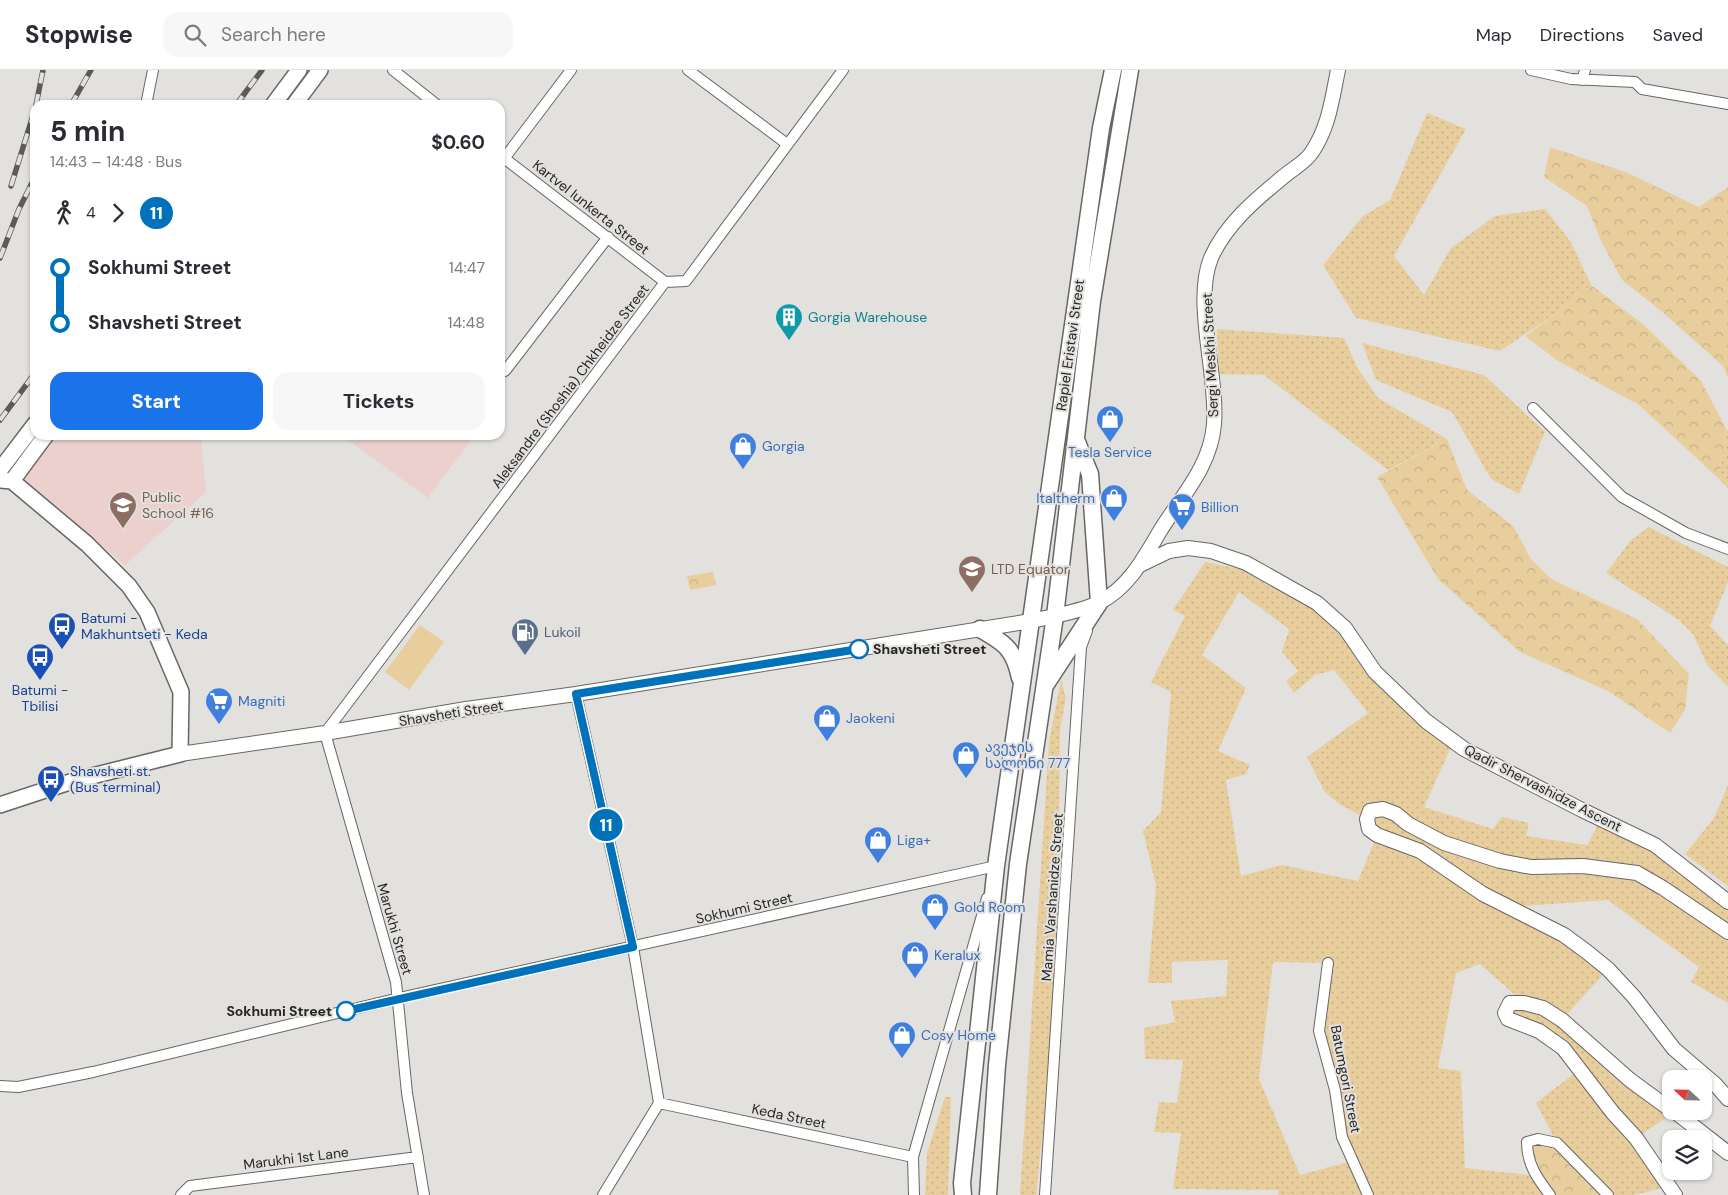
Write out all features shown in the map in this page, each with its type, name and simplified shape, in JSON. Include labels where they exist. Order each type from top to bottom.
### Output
[{"type":"main road","points":[[277,100],[300,70]]},
{"type":"main road","points":[[298,100],[320,70]]},
{"type":"main road","name":"Rapiel Eristavi Street","points":[[963,1195],[962,1183],[996,866],[1101,128],[1113,70]]},
{"type":"main road","name":"Rapiel Eristavi Street","points":[[988,1195],[997,1065],[1018,864],[1054,616],[1092,302],[1130,70]]},
{"type":"main road","points":[[0,470],[30,431]]},
{"type":"main road","points":[[42,440],[6,481],[87,544],[129,586],[147,612],[181,692],[180,754]]},
{"type":"main road","points":[[1042,690],[1099,603],[1090,474],[1076,440]]},
{"type":"main road","points":[[980,629],[1001,640],[1010,650],[1017,664],[1022,686]]},
{"type":"main road","name":"Shavsheti Street","points":[[0,805],[76,780],[180,754]]},
{"type":"street","points":[[147,100],[153,70]]},
{"type":"street","points":[[394,70],[432,100]]},
{"type":"street","points":[[505,154],[571,70]]},
{"type":"street","points":[[688,70],[787,144]]},
{"type":"street","name":"Aleksandre (Shoshia) Chkheidze Street","points":[[325,733],[665,282],[686,281],[843,70]]},
{"type":"street","name":"Sergi Meskhi Street","points":[[1054,616],[1099,603],[1115,592],[1142,564],[1160,531],[1194,483],[1206,456],[1214,424],[1205,292],[1211,259],[1227,231],[1251,204],[1311,154],[1326,128],[1338,70]]},
{"type":"street","points":[[1531,70],[1635,82],[1642,90],[1728,104]]},
{"type":"street","name":"Kartvel Iunkerta Street","points":[[505,162],[608,237],[665,282]]},
{"type":"street","points":[[505,365],[608,237]]},
{"type":"street","points":[[1532,408],[1622,497],[1686,534],[1728,549]]},
{"type":"street","name":"Qadir Shervashidze Ascent","points":[[1142,564],[1169,551],[1188,548],[1211,551],[1246,563],[1317,603],[1345,628],[1375,672],[1426,721],[1459,745],[1495,766],[1655,845],[1728,902]]},
{"type":"street","name":"Mamia Varshanidze Street","points":[[1045,1195],[1081,647],[1099,603]]},
{"type":"street","name":"Shavsheti Street","points":[[180,754],[325,733],[466,709],[576,694],[1054,616]]},
{"type":"street","points":[[576,694],[633,947],[659,1103],[602,1195]]},
{"type":"street","name":"Marukhi Street","points":[[325,733],[399,998],[398,1021],[407,1093],[424,1195]]},
{"type":"street","points":[[1728,932],[1663,888],[1637,873],[1583,866],[1531,867],[1470,853],[1444,843],[1408,824],[1396,814],[1383,809],[1370,810],[1367,819],[1369,829],[1377,835],[1420,851],[1483,894],[1564,935],[1587,952],[1608,969],[1634,997],[1674,1049],[1728,1099]]},
{"type":"street","points":[[914,1195],[913,1157],[996,866]]},
{"type":"street","name":"Sokhumi Street","points":[[0,1086],[18,1087],[94,1072],[399,998],[996,866]]},
{"type":"street","name":"Batumgori Street","points":[[1328,963],[1319,1031],[1335,1090],[1342,1137],[1368,1195]]},
{"type":"street","points":[[1662,1103],[1630,1080],[1562,1020],[1543,1008],[1524,1003],[1510,1003],[1506,1013],[1508,1019],[1538,1031],[1563,1048],[1612,1113],[1636,1138],[1675,1195]]},
{"type":"street","name":"Keda Street","points":[[659,1103],[913,1157]]},
{"type":"street","points":[[1685,1120],[1728,1153]]},
{"type":"street","points":[[1550,1195],[1536,1176],[1527,1157],[1526,1142],[1538,1139],[1557,1143],[1608,1195]]},
{"type":"street","name":"Marukhi 1st Lane","points":[[181,1195],[190,1186],[418,1156]]},
{"type":"shaded area","name":"Public School #16","points":[[52,440],[201,440],[206,492],[125,565],[22,480]]},
{"type":"shaded area","points":[[348,440],[471,440],[428,498]]},
{"type":"green space","points":[[1427,113],[1466,129],[1394,256],[1424,295],[1451,248],[1495,216],[1545,209],[1571,242],[1591,285],[1561,310],[1500,351],[1356,318],[1323,265],[1363,216],[1390,200]]},
{"type":"green space","points":[[1550,147],[1628,173],[1699,207],[1728,187],[1728,378],[1723,366],[1660,310],[1622,280],[1601,241],[1587,206],[1544,177]]},
{"type":"green space","points":[[1591,285],[1644,325],[1701,381],[1726,428],[1719,479],[1639,405],[1558,361],[1525,336]]},
{"type":"green space","points":[[1217,329],[1344,338],[1357,367],[1378,398],[1447,439],[1388,470],[1264,375],[1219,374]]},
{"type":"green space","points":[[1362,343],[1484,375],[1545,432],[1519,494],[1491,479],[1452,412],[1376,380]]},
{"type":"green space","points":[[1726,428],[1728,432],[1728,488],[1719,479]]},
{"type":"green space","points":[[1447,439],[1467,490],[1513,526],[1531,559],[1551,579],[1637,619],[1689,674],[1685,710],[1670,733],[1608,691],[1520,652],[1438,579],[1377,477]]},
{"type":"green space","points":[[1649,527],[1728,567],[1728,582],[1710,626],[1728,645],[1728,687],[1707,665],[1693,634],[1679,620],[1606,573],[1631,540]]},
{"type":"green space","points":[[1205,562],[1245,570],[1312,606],[1344,632],[1451,747],[1424,807],[1493,829],[1502,817],[1529,823],[1526,836],[1587,845],[1601,819],[1626,830],[1728,902],[1728,1003],[1691,982],[1699,967],[1608,900],[1510,907],[1608,969],[1562,1020],[1662,1101],[1663,1120],[1636,1138],[1662,1177],[1662,1180],[1664,1180],[1669,1187],[1633,1195],[1608,1195],[1557,1143],[1536,1103],[1580,1069],[1505,1013],[1523,1002],[1480,964],[1456,973],[1438,1068],[1461,1071],[1465,1168],[1536,1176],[1550,1195],[1278,1195],[1279,1190],[1173,1189],[1181,1133],[1154,1132],[1159,1102],[1177,1103],[1183,1060],[1145,1059],[1144,1028],[1175,1022],[1171,1001],[1226,996],[1228,960],[1172,962],[1172,983],[1148,983],[1156,886],[1143,831],[1161,812],[1171,692],[1151,682],[1185,616],[1173,610]],"holes":[[[1239,592],[1289,629],[1282,652],[1298,671],[1286,681],[1294,693],[1315,675],[1334,670],[1368,713],[1307,757],[1324,791],[1339,804],[1367,819],[1377,835],[1358,881],[1282,865],[1241,876],[1226,780],[1246,774],[1250,765],[1218,751],[1246,688],[1202,655]],[[1273,962],[1327,963],[1319,1031],[1352,1161],[1300,1175],[1259,1079]]]},
{"type":"green space","points":[[713,572],[716,585],[690,590],[687,576]]},
{"type":"green space","points":[[420,625],[444,642],[409,690],[385,672]]},
{"type":"green space","points":[[1061,679],[1066,698],[1060,729],[1058,911],[1044,1119],[1036,1195],[1020,1195],[1049,742]]},
{"type":"green space","points":[[1728,785],[1728,886],[1685,854],[1714,818]]},
{"type":"green space","points":[[945,1097],[951,1097],[948,1195],[925,1195],[927,1153]]},
{"type":"green space","points":[[1527,1142],[1557,1143],[1608,1195],[1550,1195]]},
{"type":"railway","points":[[37,100],[43,70]]},
{"type":"railway","points":[[74,100],[91,70]]},
{"type":"railway","points":[[240,100],[262,70]]},
{"type":"railway","points":[[11,186],[30,125]]},
{"type":"railway","points":[[0,258],[19,209],[30,187]]},
{"type":"railway","points":[[0,420],[30,380]]},
{"type":"bus line","name":"11","points":[[346,1011],[633,947],[576,694],[859,649]]},
{"type":"place","name":"Gorgia Warehouse","points":[[789,341]]},
{"type":"place","name":"Tesla Service","points":[[1110,443]]},
{"type":"place","name":"Gorgia","points":[[743,470]]},
{"type":"place","name":"Italtherm","points":[[1114,522]]},
{"type":"place","name":"Public School #16","points":[[123,529]]},
{"type":"place","name":"Billion","points":[[1182,531]]},
{"type":"place","name":"LTD Equator","points":[[972,593]]},
{"type":"place","name":"Shavsheti Street","points":[[859,649]]},
{"type":"place","name":"Batumi - Makhuntseti - Keda","points":[[62,650]]},
{"type":"place","name":"Lukoil","points":[[525,656]]},
{"type":"place","name":"Batumi - Tbilisi","points":[[40,681]]},
{"type":"place","name":"Magniti","points":[[219,725]]},
{"type":"place","name":"Jaokeni","points":[[827,742]]},
{"type":"place","name":"ავეჯის სალონი 777","points":[[966,779]]},
{"type":"place","name":"Shavsheti st. (Bus terminal)","points":[[51,803]]},
{"type":"place","name":"Liga+","points":[[878,864]]},
{"type":"place","name":"Gold Room","points":[[935,931]]},
{"type":"place","name":"Keralux","points":[[915,979]]},
{"type":"place","name":"Sokhumi Street","points":[[346,1011]]},
{"type":"place","name":"Cosy Home","points":[[902,1059]]}]
